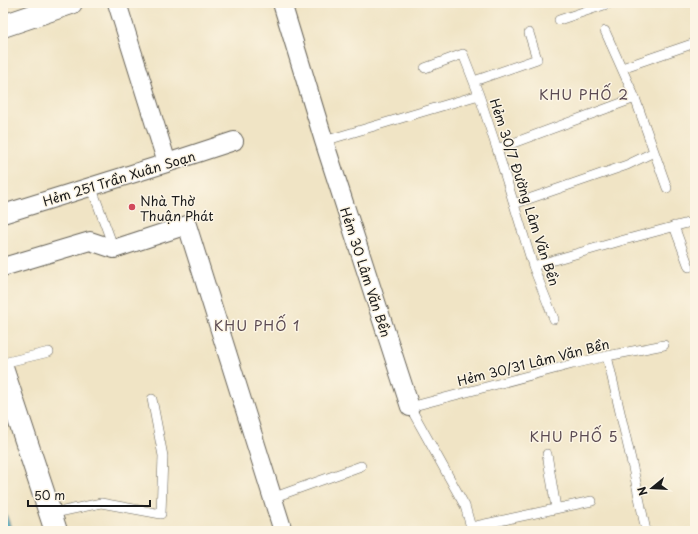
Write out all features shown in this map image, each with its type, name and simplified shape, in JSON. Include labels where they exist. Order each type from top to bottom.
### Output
[{"type":"main road","points":[[3,26],[71,3]]},
{"type":"main road","points":[[3,371],[53,522]]},
{"type":"street","points":[[117,3],[167,163]]},
{"type":"street","name":"Hẻm 30 Lâm Văn Bền","points":[[282,3],[324,142],[410,407]]},
{"type":"street","name":"Hẻm 251 Trần Xuân Soạn","points":[[3,214],[234,141]]},
{"type":"street","points":[[3,267],[90,241],[114,249],[186,225],[282,531]]},
{"type":"lane","points":[[559,20],[610,3]]},
{"type":"lane","points":[[605,31],[636,98],[667,188]]},
{"type":"lane","points":[[474,81],[537,59],[529,33]]},
{"type":"lane","points":[[622,68],[695,43]]},
{"type":"lane","name":"Hẻm 30/7 Đường Lâm Văn Bền","points":[[425,68],[463,54],[474,81],[497,149],[533,266],[554,319]]},
{"type":"lane","name":"Hẻm 30/7 Đường Lâm Văn Bền","points":[[324,142],[479,95]]},
{"type":"lane","points":[[497,149],[636,98]]},
{"type":"lane","points":[[514,204],[627,165],[654,152]]},
{"type":"lane","points":[[92,186],[114,249]]},
{"type":"lane","points":[[533,266],[695,221]]},
{"type":"lane","points":[[674,226],[689,267]]},
{"type":"lane","name":"Hẻm 30/31 Lâm Văn Bền","points":[[410,407],[573,364],[664,345]]},
{"type":"lane","points":[[3,363],[49,352]]},
{"type":"lane","points":[[607,356],[646,531]]},
{"type":"lane","points":[[53,522],[101,503],[161,514],[163,456],[152,399]]},
{"type":"lane","name":"Hẻm 30 Lâm Văn Bền","points":[[410,407],[465,506],[472,529]]},
{"type":"lane","points":[[547,454],[556,508]]},
{"type":"lane","points":[[272,498],[360,466]]},
{"type":"lane","points":[[472,529],[556,508],[592,501]]},
{"type":"water","points":[[3,505],[12,531],[3,531]]},
{"type":"place","name":"Nhà Thờ Thuận Phát","points":[[132,207]]},
{"type":"district","name":"KHU PHỐ 2","points":[[584,94]]},
{"type":"district","name":"KHU PHỐ 1","points":[[257,325]]},
{"type":"district","name":"KHU PHỐ 5","points":[[574,436]]}]
